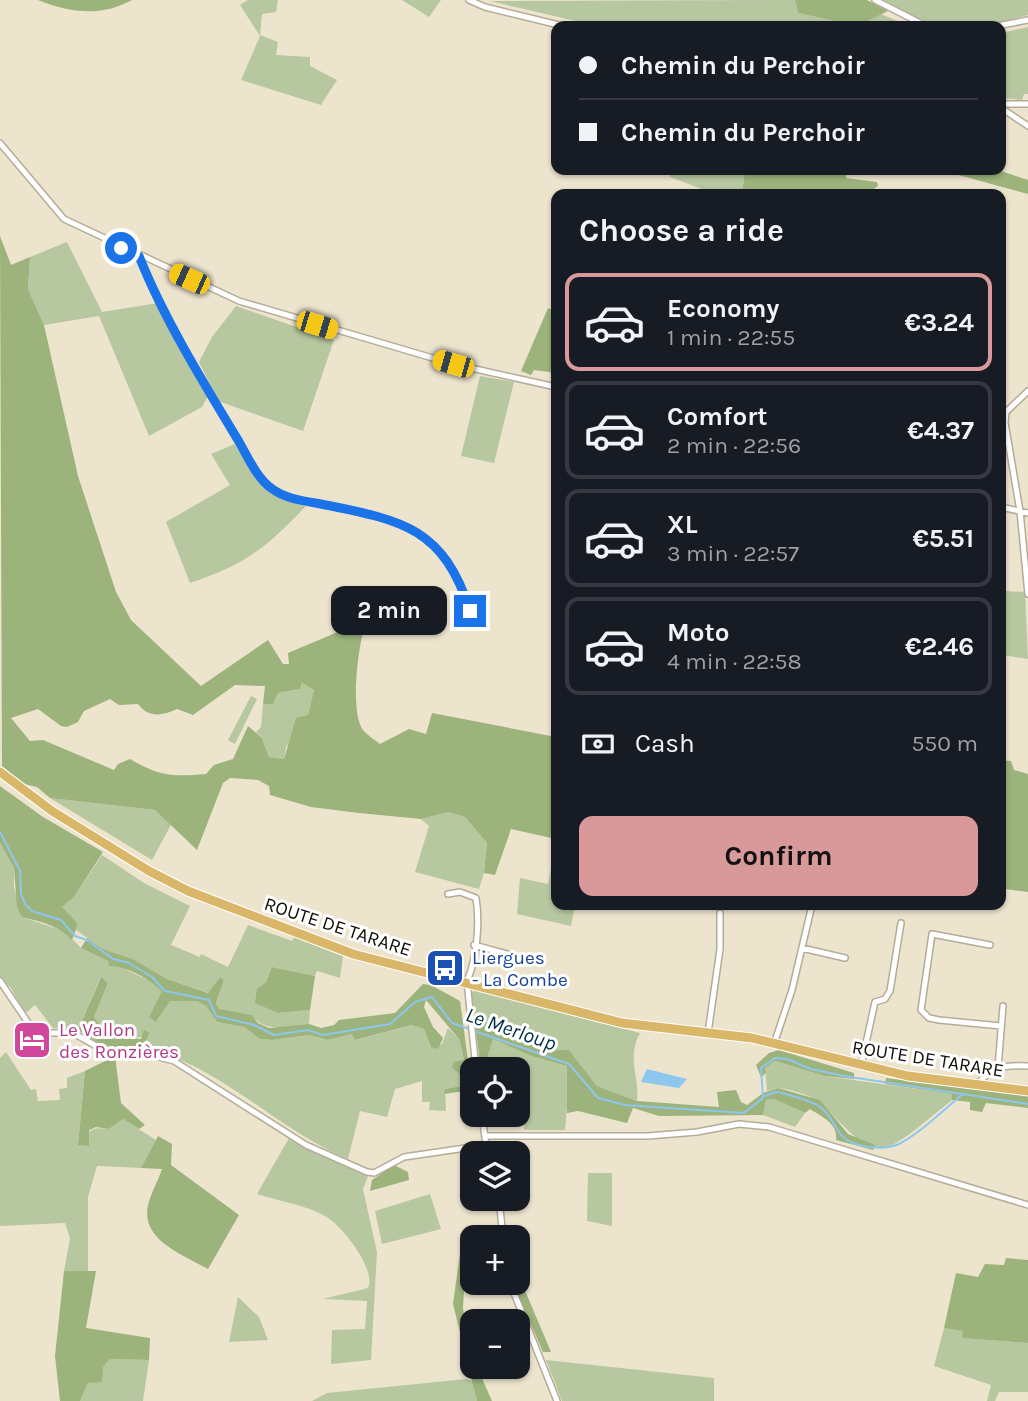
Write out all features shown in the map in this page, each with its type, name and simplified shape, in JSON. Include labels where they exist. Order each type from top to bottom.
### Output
[{"type":"main road","name":"ROUTE DE TARARE","points":[[0,772],[52,811],[133,862],[188,891],[353,954],[467,981],[622,1023],[774,1044],[861,1067],[1028,1091]]},
{"type":"street","points":[[469,0],[485,8],[551,23]]},
{"type":"street","points":[[875,0],[916,21]]},
{"type":"street","points":[[1006,24],[1028,20]]},
{"type":"street","points":[[1006,106],[1028,104]]},
{"type":"street","points":[[1006,110],[1028,126]]},
{"type":"street","points":[[0,143],[64,219],[239,301],[453,364],[551,386]]},
{"type":"street","points":[[139,256],[215,400],[270,488],[285,496],[385,517],[409,526],[432,543],[459,576],[470,611]]},
{"type":"street","points":[[1006,419],[1011,405],[1028,391]]},
{"type":"street","points":[[1006,428],[1020,511],[1028,594]]},
{"type":"street","points":[[1006,508],[1028,513]]},
{"type":"street","points":[[448,894],[460,892],[476,898],[474,945],[467,981],[474,1057]]},
{"type":"street","points":[[774,1044],[792,990],[811,910]]},
{"type":"street","points":[[708,1033],[720,949],[720,913]]},
{"type":"street","points":[[861,1067],[875,1002],[885,999],[890,991],[901,923]]},
{"type":"street","points":[[990,945],[932,934],[921,1010],[929,1018],[939,1020],[1002,1026]]},
{"type":"street","points":[[474,945],[533,961]]},
{"type":"street","points":[[802,948],[845,958]]},
{"type":"street","points":[[0,981],[35,1033],[73,1033],[109,1053],[132,1050],[174,1061],[306,1145],[356,1169],[374,1173],[404,1157],[460,1149]]},
{"type":"street","points":[[998,1068],[1003,1006]]},
{"type":"street","points":[[977,1085],[988,1071],[1028,1066]]},
{"type":"street","points":[[486,1136],[648,1136],[697,1132],[739,1124],[769,1127],[1028,1205]]},
{"type":"street","points":[[484,1127],[486,1141]]},
{"type":"street","points":[[515,1295],[557,1401]]},
{"type":"green space","points":[[38,0],[132,0],[109,9],[85,11],[62,8]]},
{"type":"green space","points":[[248,0],[278,0],[276,12],[262,14],[260,35],[278,42],[276,55],[310,57],[310,66],[337,80],[321,105],[241,80],[260,36],[240,5]]},
{"type":"green space","points":[[402,0],[441,0],[429,17]]},
{"type":"green space","points":[[795,0],[798,13],[834,21],[576,21],[490,1]]},
{"type":"green space","points":[[795,0],[867,0],[888,11],[867,21],[834,21],[798,13]]},
{"type":"green space","points":[[884,0],[1028,0],[1028,15],[1004,21],[924,21]]},
{"type":"green space","points":[[881,14],[897,21],[867,21]]},
{"type":"green space","points":[[1028,27],[1028,94],[1024,94],[1022,100],[1006,98],[1006,32]]},
{"type":"green space","points":[[1006,173],[1028,180],[1028,194],[958,175],[1006,175]]},
{"type":"green space","points":[[744,175],[743,189],[702,189],[670,177]]},
{"type":"green space","points":[[744,175],[846,175],[846,178],[877,182],[878,186],[874,189],[743,189]]},
{"type":"green space","points":[[0,236],[11,265],[30,257],[28,289],[44,325],[78,476],[116,592],[131,620],[201,686],[268,640],[283,664],[289,664],[288,653],[366,620],[358,659],[356,692],[359,720],[363,730],[380,744],[409,729],[426,734],[432,713],[551,736],[551,838],[511,829],[495,875],[484,873],[487,843],[465,817],[448,812],[421,819],[311,807],[270,795],[269,786],[258,780],[230,778],[223,783],[197,850],[155,810],[50,798],[37,787],[24,784],[2,766]],"holes":[[[302,683],[314,690],[308,715],[296,718],[284,759],[269,757],[262,738],[248,726],[233,759],[214,765],[206,774],[184,775],[149,769],[130,759],[118,764],[114,770],[43,740],[30,741],[11,718],[38,709],[61,726],[67,727],[78,722],[84,711],[110,699],[119,705],[138,704],[151,714],[177,709],[193,715],[235,685],[265,686],[263,704],[273,704],[278,693],[300,689]]]},
{"type":"green space","points":[[67,242],[102,312],[158,303],[208,396],[202,407],[149,436],[99,316],[44,325],[28,289],[30,257]]},
{"type":"green space","points":[[236,306],[334,340],[303,431],[218,401],[199,362],[212,337]]},
{"type":"green space","points":[[548,308],[551,310],[551,372],[534,370],[531,375],[521,371]]},
{"type":"green space","points":[[480,376],[514,382],[494,463],[461,456]]},
{"type":"green space","points":[[235,444],[271,494],[306,506],[254,554],[226,569],[190,583],[166,522],[230,485],[211,454]]},
{"type":"green space","points":[[1006,591],[1025,592],[1028,659],[1006,656]]},
{"type":"green space","points":[[302,683],[314,690],[308,716],[286,747],[284,759],[269,757],[262,738],[256,732],[261,727],[263,704],[273,704],[278,693],[300,689]]},
{"type":"green space","points":[[251,696],[257,699],[235,744],[228,740]]},
{"type":"green space","points":[[1006,760],[1011,761],[1014,770],[1028,774],[1028,892],[1006,889]]},
{"type":"green space","points":[[0,786],[43,817],[103,852],[74,897],[62,907],[78,924],[72,940],[55,927],[22,917],[17,908],[14,868],[0,843]]},
{"type":"green space","points":[[50,798],[155,810],[172,823],[152,860]]},
{"type":"green space","points":[[448,812],[465,817],[487,843],[484,873],[479,889],[415,872],[429,826],[421,819]]},
{"type":"green space","points":[[0,843],[14,868],[14,887],[22,917],[64,931],[81,948],[152,982],[163,991],[149,1017],[157,1021],[170,1000],[197,1001],[206,1006],[217,1022],[244,1027],[260,1039],[309,1035],[328,1040],[352,1034],[356,1040],[413,1025],[424,1029],[431,1047],[442,1044],[448,1028],[459,1039],[463,1057],[460,1057],[460,1061],[453,1062],[452,1068],[460,1074],[460,1086],[445,1089],[446,1111],[429,1110],[430,1102],[422,1102],[422,1081],[395,1089],[387,1117],[360,1111],[348,1159],[296,1131],[196,1067],[141,1048],[149,1032],[138,1038],[107,1036],[94,1017],[108,983],[100,978],[78,1030],[53,1028],[35,1005],[27,1012],[23,1010],[11,988],[0,977]]},
{"type":"green space","points":[[102,855],[144,883],[190,906],[171,945],[200,957],[201,954],[228,967],[248,925],[292,941],[294,937],[343,956],[340,978],[317,971],[315,976],[272,967],[266,982],[257,990],[278,1013],[310,1010],[309,1024],[270,1027],[257,1021],[252,1015],[219,1010],[216,1003],[224,980],[220,977],[209,993],[167,979],[133,959],[103,949],[76,930],[78,924],[61,907],[74,897]]},
{"type":"green space","points":[[551,869],[551,910],[574,910],[571,926],[517,914],[520,878],[548,884]]},
{"type":"green space","points":[[87,938],[103,949],[133,959],[167,979],[208,993],[220,977],[224,980],[216,1003],[219,1009],[252,1015],[258,1023],[269,1028],[309,1024],[321,1028],[334,1025],[339,1020],[395,1013],[423,984],[431,985],[460,1001],[468,1057],[463,1057],[459,1039],[426,1000],[424,1007],[433,1027],[443,1038],[438,1049],[431,1047],[424,1029],[412,1025],[355,1040],[352,1034],[328,1040],[309,1035],[260,1039],[244,1027],[217,1022],[206,1006],[197,1001],[170,1001],[156,1022],[149,1017],[162,991],[137,974],[109,966],[108,961],[81,948]]},
{"type":"green space","points":[[272,967],[315,976],[310,1010],[278,1013],[255,1003],[257,989],[266,982]]},
{"type":"green space","points":[[101,977],[108,983],[94,1017],[113,1038],[141,1039],[144,1030],[150,1033],[141,1048],[108,1049],[78,1030]]},
{"type":"green space","points":[[477,988],[640,1033],[634,1051],[637,1101],[597,1086],[569,1050],[546,1050],[474,1016],[471,993]]},
{"type":"green space","points":[[474,1016],[546,1050],[569,1050],[597,1086],[637,1101],[719,1107],[717,1092],[736,1090],[741,1102],[747,1105],[763,1093],[778,1088],[820,1100],[848,1134],[875,1145],[873,1150],[836,1140],[832,1125],[824,1118],[810,1109],[805,1113],[774,1099],[766,1100],[763,1115],[659,1116],[633,1108],[627,1123],[578,1111],[567,1113],[567,1066],[531,1056],[493,1039],[487,1057],[479,1057]]},
{"type":"green space","points":[[493,1039],[531,1056],[567,1066],[569,1083],[565,1130],[524,1130],[524,1127],[530,1127],[530,1057],[487,1057]]},
{"type":"green space","points":[[779,1050],[854,1073],[854,1079],[825,1076],[775,1061],[765,1068],[766,1073],[761,1077],[756,1065],[769,1053]]},
{"type":"green space","points":[[6,1052],[31,1090],[36,1089],[38,1101],[60,1100],[59,1089],[67,1088],[67,1078],[85,1071],[78,1145],[90,1131],[98,1128],[109,1129],[123,1119],[156,1140],[141,1168],[97,1166],[88,1197],[88,1271],[64,1271],[70,1238],[65,1223],[0,1226],[0,1058]]},
{"type":"green space","points":[[115,1056],[121,1103],[145,1125],[139,1129],[123,1119],[109,1129],[96,1127],[89,1130],[89,1146],[78,1145],[85,1071]]},
{"type":"green space","points":[[460,1061],[460,1074],[452,1068],[453,1062]]},
{"type":"green space","points":[[775,1061],[825,1076],[952,1094],[952,1100],[896,1143],[884,1147],[872,1146],[851,1133],[822,1104],[811,1097],[781,1088],[767,1091],[765,1068]]},
{"type":"green space","points":[[886,1078],[1028,1096],[1028,1108],[986,1103],[982,1112],[970,1110],[970,1102],[952,1100],[952,1094],[885,1084]]},
{"type":"green space","points":[[460,1086],[460,1092],[444,1094],[445,1089]]},
{"type":"green space","points":[[774,1099],[805,1113],[795,1127],[763,1115],[766,1100]]},
{"type":"green space","points":[[158,1136],[172,1144],[171,1165],[239,1215],[208,1269],[166,1245],[151,1228],[147,1217],[148,1205],[162,1169],[141,1168]]},
{"type":"green space","points":[[289,1138],[368,1176],[363,1189],[377,1252],[371,1360],[331,1364],[332,1330],[365,1329],[367,1301],[323,1299],[368,1288],[367,1270],[356,1249],[325,1216],[301,1206],[257,1194]]},
{"type":"green space","points":[[394,1165],[408,1172],[409,1180],[370,1191],[372,1180]]},
{"type":"green space","points":[[588,1173],[612,1173],[612,1226],[587,1221]]},
{"type":"green space","points":[[430,1194],[441,1229],[382,1244],[375,1211]]},
{"type":"green space","points":[[460,1253],[460,1295],[464,1295],[463,1309],[460,1309],[460,1332],[453,1304]]},
{"type":"green space","points":[[1006,1258],[1028,1260],[1028,1343],[962,1338],[963,1331],[944,1328],[956,1273],[978,1277],[985,1264],[1004,1265]]},
{"type":"green space","points":[[64,1271],[96,1271],[86,1328],[150,1338],[149,1360],[110,1359],[103,1367],[102,1382],[88,1383],[80,1401],[60,1401],[55,1356]]},
{"type":"green space","points":[[518,1295],[527,1295],[551,1352],[543,1352],[530,1322],[530,1309],[524,1309]]},
{"type":"green space","points":[[238,1297],[259,1317],[268,1340],[229,1342]]},
{"type":"green space","points":[[944,1328],[964,1331],[963,1338],[1028,1343],[1028,1392],[999,1392],[995,1401],[987,1401],[991,1385],[934,1366]]},
{"type":"green space","points":[[110,1359],[149,1360],[143,1401],[80,1401],[88,1383]]},
{"type":"green space","points":[[546,1360],[714,1378],[714,1401],[562,1401]]},
{"type":"green space","points":[[466,1379],[473,1381],[477,1401],[312,1401],[327,1393]]},
{"type":"green space","points":[[472,1379],[482,1379],[492,1401],[477,1401]]},
{"type":"water","points":[[647,1069],[687,1079],[679,1088],[641,1082]]},
{"type":"waterway","name":"Le Merloup","points":[[0,832],[20,871],[21,894],[32,911],[61,920],[75,936],[87,940],[113,959],[129,963],[152,977],[165,991],[209,1000],[216,1016],[254,1025],[274,1035],[308,1030],[323,1035],[390,1024],[415,1002],[432,997],[452,1023],[569,1064],[598,1098],[625,1105],[744,1113],[763,1098],[761,1068],[775,1058],[844,1076],[1028,1104]]},
{"type":"waterway","points":[[765,1096],[779,1092],[817,1105],[850,1142],[867,1147],[884,1147],[908,1139],[963,1094]]},
{"type":"place","name":"Liergues - La Combe","points":[[445,968]]},
{"type":"place","name":"Le Vallon des Ronzières","points":[[32,1040]]},
{"type":"route","points":[[121,248],[139,256],[215,400],[253,466],[270,488],[285,496],[385,517],[409,526],[432,543],[459,576],[470,611]]}]
